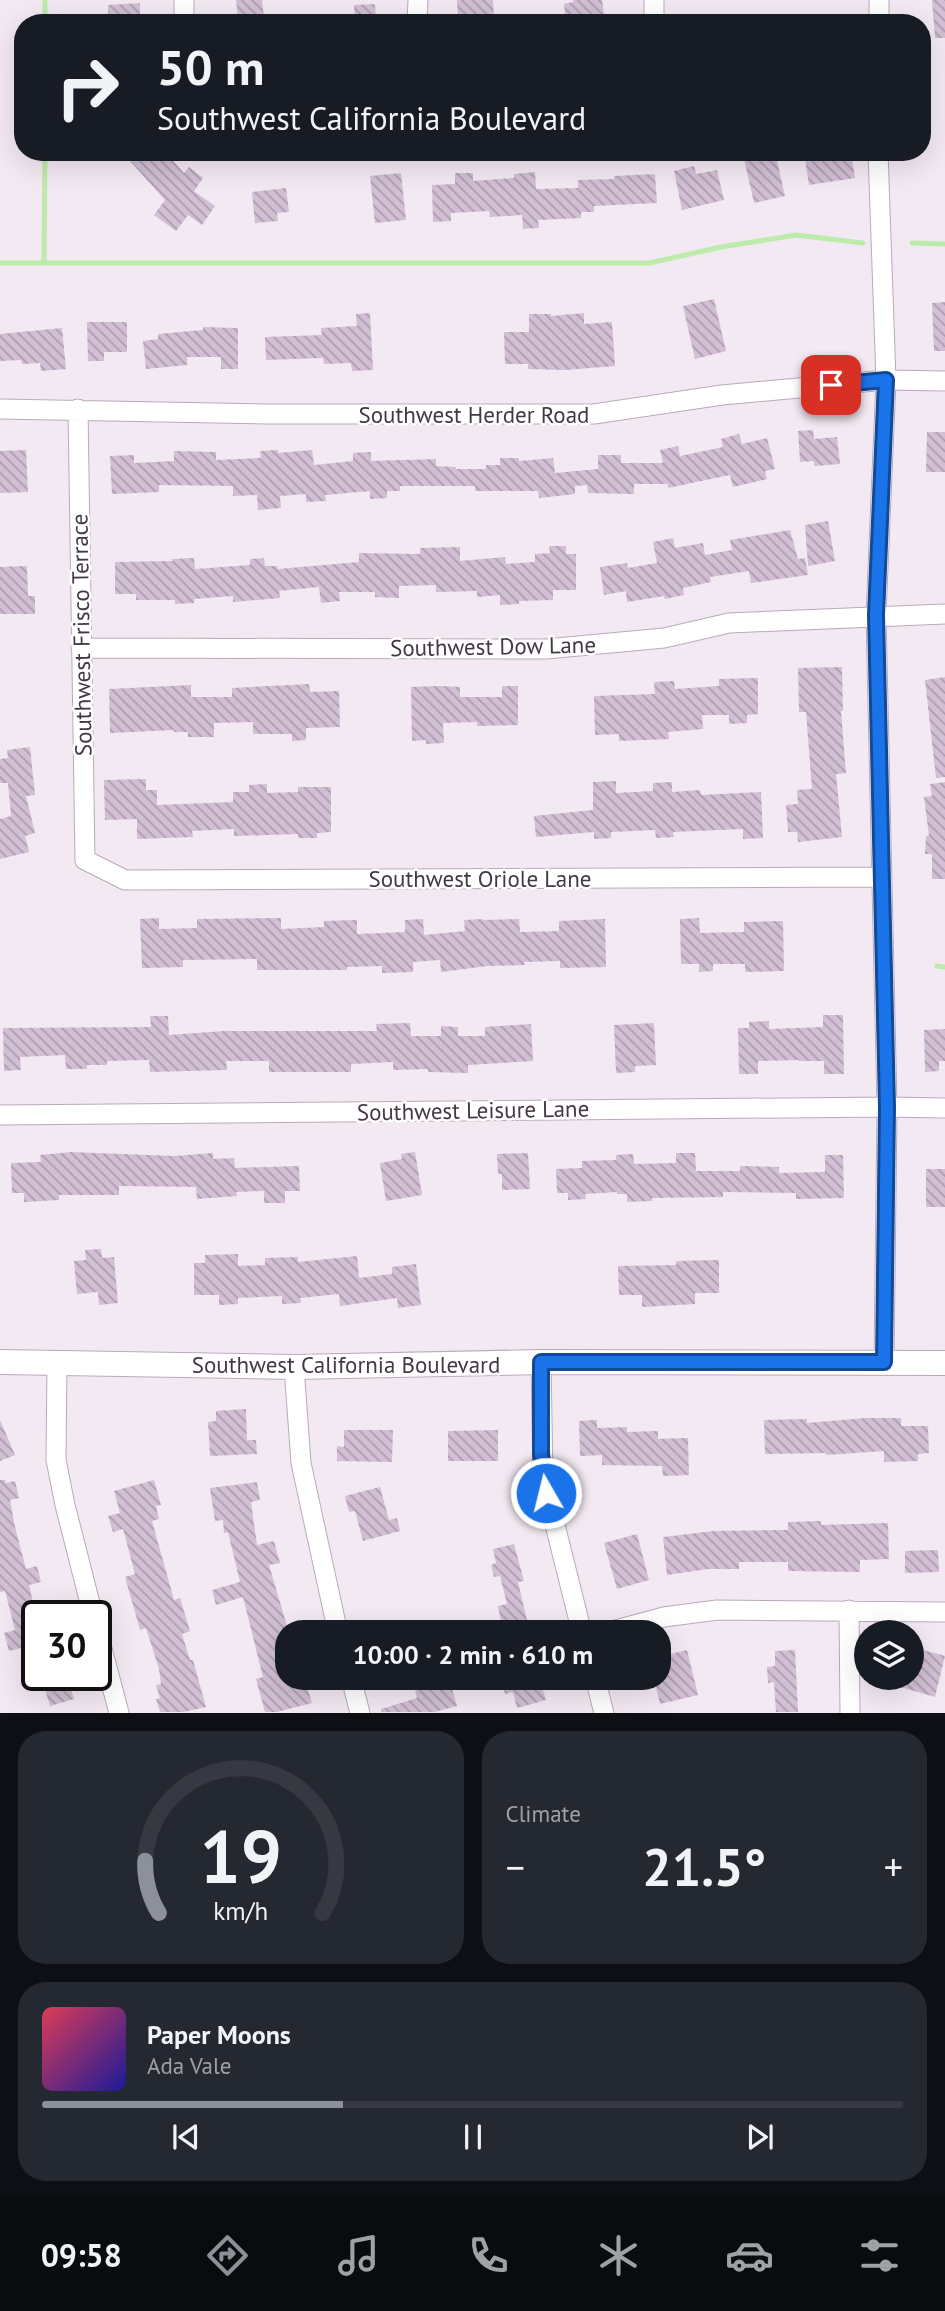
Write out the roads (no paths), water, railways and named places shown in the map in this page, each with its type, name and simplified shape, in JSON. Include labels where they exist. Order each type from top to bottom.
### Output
[{"type":"street","points":[[878,161],[886,380],[876,615],[887,1107],[884,1362]]},
{"type":"street","name":"Southwest Herder Road","points":[[0,409],[266,414],[594,414],[722,395],[886,380],[945,381]]},
{"type":"street","name":"Southwest Frisco Terrace","points":[[78,409],[85,860]]},
{"type":"street","name":"Southwest Dow Lane","points":[[81,648],[546,649],[664,638],[729,624],[876,615],[945,614]]},
{"type":"street","name":"Southwest Oriole Lane","points":[[85,860],[125,880],[880,877]]},
{"type":"street","name":"Southwest Leisure Lane","points":[[0,1115],[945,1108]]},
{"type":"street","name":"Southwest California Boulevard","points":[[0,1362],[294,1367],[541,1362],[945,1363]]},
{"type":"street","points":[[541,1362],[543,1477],[579,1620]]},
{"type":"street","points":[[57,1363],[56,1460],[89,1600]]},
{"type":"street","points":[[294,1367],[301,1463],[335,1620]]},
{"type":"street","points":[[653,1620],[695,1612],[745,1609],[945,1612]]},
{"type":"street","points":[[849,1610],[849,1713]]},
{"type":"street","points":[[112,1687],[119,1713]]},
{"type":"street","points":[[354,1690],[360,1713]]},
{"type":"street","points":[[598,1690],[604,1713]]},
{"type":"waterway","points":[[45,0],[45,14]]},
{"type":"waterway","points":[[44,263],[45,161]]},
{"type":"waterway","points":[[0,263],[649,263],[721,247],[796,235],[863,243]]},
{"type":"waterway","points":[[912,243],[945,244]]},
{"type":"waterway","points":[[937,966],[945,967]]}]
